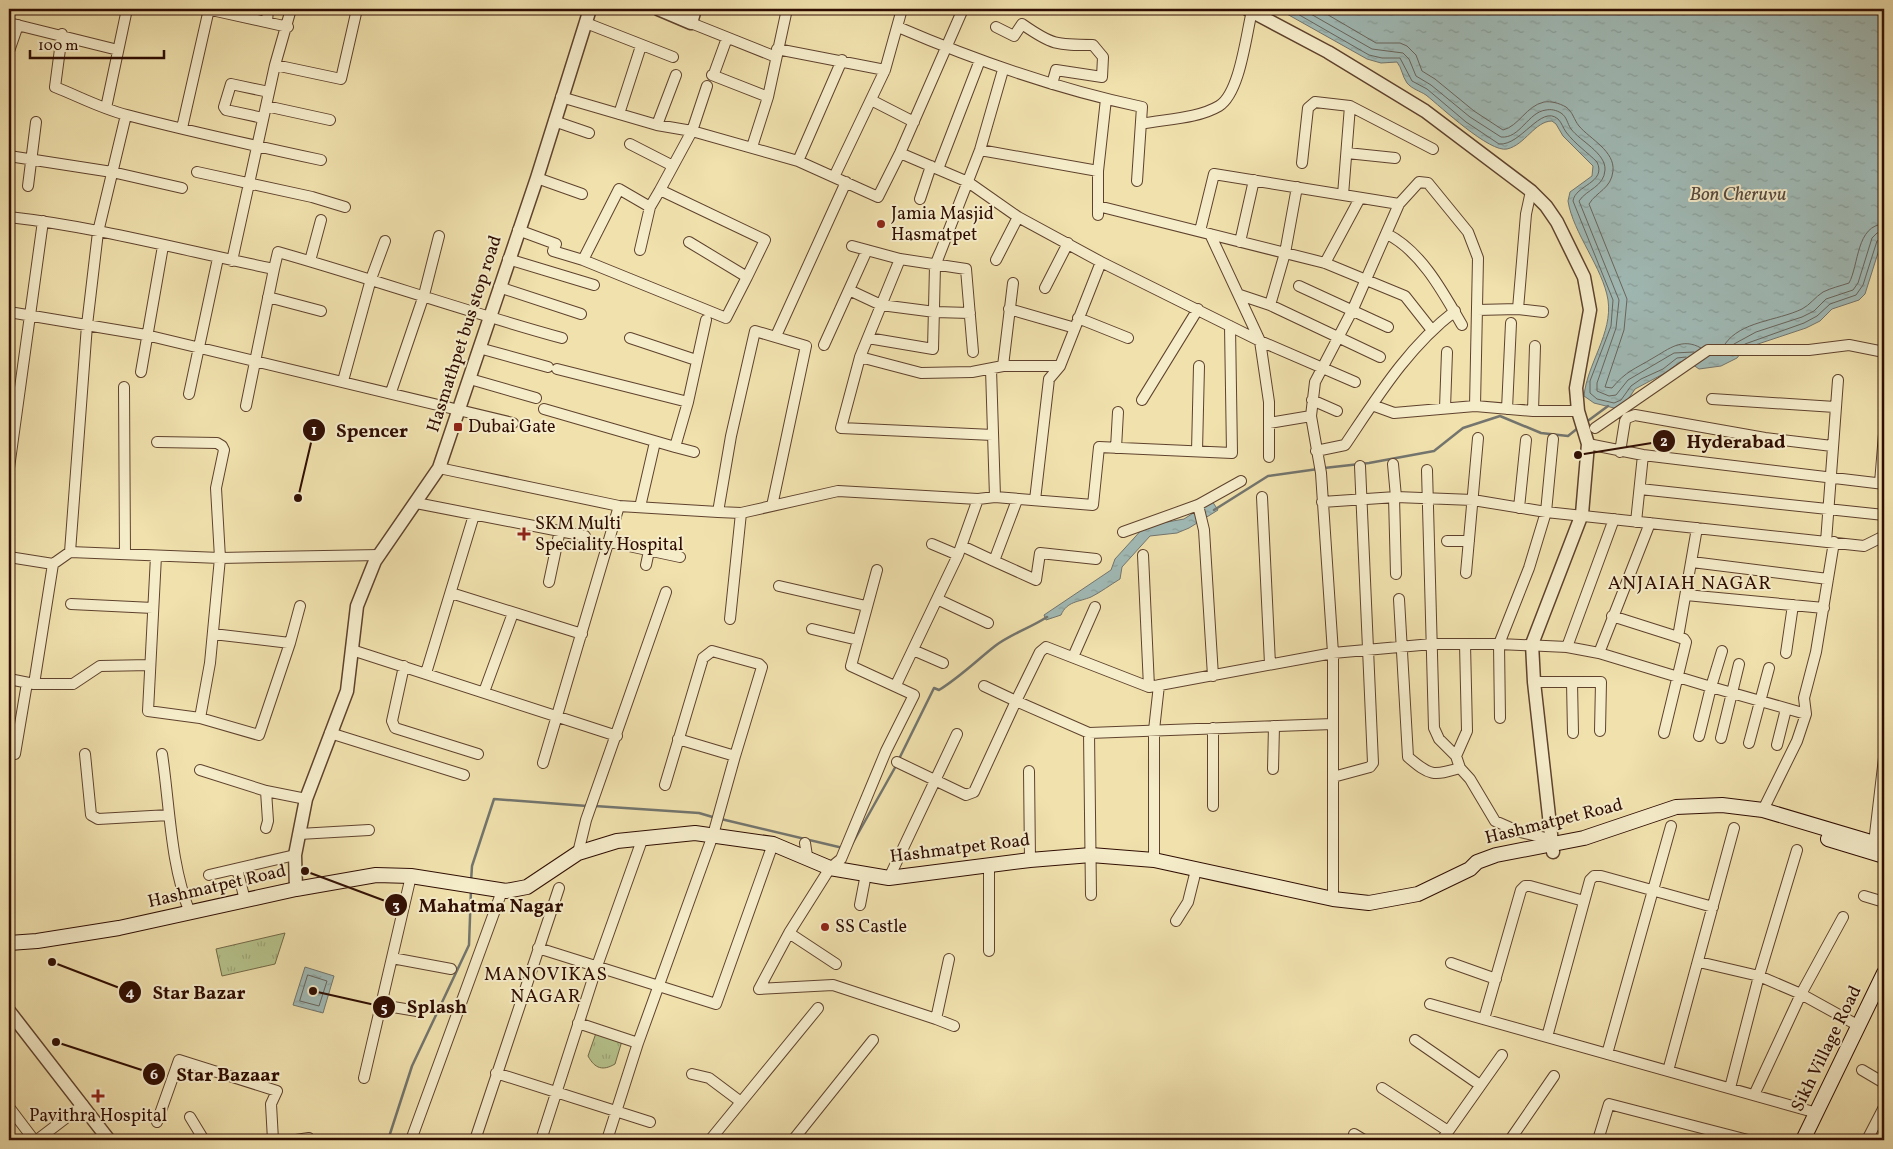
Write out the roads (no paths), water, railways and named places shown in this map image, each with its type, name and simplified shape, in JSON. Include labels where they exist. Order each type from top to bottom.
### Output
[{"type":"main road","name":"Hashmatpet Road","points":[[9,943],[36,941],[190,913],[296,888],[376,875],[411,876],[497,890],[527,887],[578,853],[618,842],[715,829],[773,844],[806,849],[866,874],[888,878],[989,864],[1091,855],[1154,860],[1333,899],[1369,903],[1394,900],[1418,894],[1470,869],[1479,869],[1552,845],[1586,845],[1679,813],[1722,808]]},
{"type":"main road","points":[[1722,808],[1763,810],[1879,844]]},
{"type":"main road","points":[[1722,808],[1760,817],[1884,856]]},
{"type":"main road","name":"Sikh Village Road","points":[[1803,1140],[1884,973]]},
{"type":"street","points":[[106,108],[127,9]]},
{"type":"street","points":[[182,128],[208,9],[288,27]]},
{"type":"street","points":[[267,22],[268,9]]},
{"type":"street","points":[[232,261],[250,184],[263,118],[264,103],[269,92],[280,45],[288,27],[291,9]]},
{"type":"street","points":[[275,65],[341,79],[357,9]]},
{"type":"street","name":"Hasmathpet bus stop road","points":[[296,888],[295,855],[306,799],[346,691],[357,606],[369,573],[439,468],[470,379],[488,318],[537,178],[590,9]]},
{"type":"street","points":[[658,9],[727,38],[777,53],[842,60],[885,70]]},
{"type":"street","points":[[691,23],[695,9]]},
{"type":"street","points":[[752,147],[768,96],[787,9]]},
{"type":"street","points":[[834,177],[885,70],[902,9]]},
{"type":"street","points":[[561,97],[657,125],[692,131],[798,161],[878,197],[900,153],[963,9]]},
{"type":"street","points":[[1141,124],[1202,113],[1219,106],[1229,97],[1235,83],[1250,10],[1328,52],[1425,111],[1531,191],[1546,206],[1557,222],[1584,277],[1588,292],[1590,310],[1577,380],[1578,415],[1589,436],[1582,514],[1532,644],[1534,682],[1552,845],[1495,821],[1470,779],[1460,768],[1456,756],[1436,735],[1426,498],[1427,470]]},
{"type":"street","points":[[586,23],[673,57]]},
{"type":"street","points":[[9,51],[13,24],[62,34],[118,50]]},
{"type":"street","points":[[996,27],[1014,36],[1022,24],[1047,42],[1066,45],[1093,45],[1103,57],[1102,77],[1056,70],[1052,84]]},
{"type":"street","points":[[898,27],[1003,70],[1106,100],[1142,107],[1137,181]]},
{"type":"street","points":[[62,34],[55,87],[126,115],[225,140],[321,160]]},
{"type":"street","points":[[727,38],[713,73],[768,96]]},
{"type":"street","points":[[619,114],[641,46]]},
{"type":"street","points":[[798,161],[842,60]]},
{"type":"street","points":[[920,199],[980,60]]},
{"type":"street","points":[[868,338],[933,349],[935,266],[980,150],[1003,70]]},
{"type":"street","points":[[657,125],[676,75]]},
{"type":"street","points":[[263,118],[226,110],[224,107],[231,84],[269,92]]},
{"type":"street","points":[[640,250],[650,207],[692,131],[707,86]]},
{"type":"street","points":[[871,100],[914,122]]},
{"type":"street","points":[[1106,100],[1098,171],[1098,211],[1205,233],[1325,263],[1405,296],[1431,329]]},
{"type":"street","points":[[1302,162],[1309,105],[1314,102],[1350,106],[1433,149]]},
{"type":"street","points":[[264,103],[330,120]]},
{"type":"street","points":[[1343,195],[1350,106]]},
{"type":"street","points":[[70,552],[87,325],[98,232],[126,115]]},
{"type":"street","points":[[554,121],[589,133]]},
{"type":"street","points":[[28,186],[36,122]]},
{"type":"street","points":[[630,144],[673,166]]},
{"type":"street","points":[[980,150],[1098,171]]},
{"type":"street","points":[[900,153],[968,182],[1018,217],[1101,262],[1260,341],[1355,382]]},
{"type":"street","points":[[1347,153],[1395,158]]},
{"type":"street","points":[[9,156],[112,172],[182,188]]},
{"type":"street","points":[[197,172],[312,197],[345,207]]},
{"type":"street","points":[[1269,458],[1268,402],[1260,341],[1240,295],[1205,233],[1214,174],[1399,204]]},
{"type":"street","points":[[537,178],[582,194]]},
{"type":"street","points":[[1240,242],[1254,180]]},
{"type":"street","points":[[776,336],[846,182]]},
{"type":"street","points":[[1333,899],[1333,653],[1321,473],[1311,416],[1312,400],[1315,382],[1354,309],[1399,204],[1419,182],[1428,183],[1468,232],[1478,258],[1475,406]]},
{"type":"street","points":[[1270,305],[1284,253],[1297,187]]},
{"type":"street","points":[[584,260],[619,189],[650,207]]},
{"type":"street","points":[[518,230],[556,244],[553,251],[584,260],[726,318],[765,240],[660,190]]},
{"type":"street","points":[[1518,309],[1526,214],[1531,191]]},
{"type":"street","points":[[1325,263],[1360,198]]},
{"type":"street","points":[[9,217],[43,221],[98,232],[274,270]]},
{"type":"street","points":[[996,260],[1018,217]]},
{"type":"street","points":[[310,261],[322,220]]},
{"type":"street","points":[[9,468],[43,221]]},
{"type":"street","points":[[1387,234],[1401,241],[1416,255],[1462,324]]},
{"type":"street","points":[[391,392],[424,295],[439,236]]},
{"type":"street","points":[[343,382],[371,279],[385,241]]},
{"type":"street","points":[[689,242],[748,277]]},
{"type":"street","points":[[1045,288],[1068,243]]},
{"type":"street","points":[[141,372],[163,246]]},
{"type":"street","points":[[852,246],[900,260],[966,269],[973,352]]},
{"type":"street","points":[[824,345],[867,250]]},
{"type":"street","points":[[246,406],[278,252],[424,295],[488,318],[562,338]]},
{"type":"street","points":[[189,394],[218,258]]},
{"type":"street","points":[[508,259],[594,285]]},
{"type":"street","points":[[900,260],[860,357],[841,428],[993,435]]},
{"type":"street","points":[[1034,500],[1049,379],[1060,366],[1101,262]]},
{"type":"street","points":[[1003,366],[1013,283]]},
{"type":"street","points":[[1299,286],[1354,309],[1388,327]]},
{"type":"street","points":[[499,288],[581,314]]},
{"type":"street","points":[[850,290],[881,305],[935,312],[970,313]]},
{"type":"street","points":[[1240,295],[1270,305],[1338,339],[1380,357]]},
{"type":"street","points":[[268,297],[321,311]]},
{"type":"street","points":[[1009,309],[1076,323],[1128,338]]},
{"type":"street","points":[[1142,400],[1198,309]]},
{"type":"street","points":[[1477,310],[1518,309],[1543,312]]},
{"type":"street","points":[[1318,456],[1345,444],[1404,359],[1431,329],[1455,311]]},
{"type":"street","points":[[9,312],[31,314],[146,335],[459,408],[513,423]]},
{"type":"street","points":[[675,447],[688,402],[706,320]]},
{"type":"street","points":[[1507,409],[1511,323]]},
{"type":"street","points":[[439,468],[619,506],[718,512],[740,513],[838,491],[978,498],[995,497],[1093,505],[1098,447],[1232,453],[1230,326]]},
{"type":"street","points":[[718,512],[731,436],[754,331],[806,346],[772,506]]},
{"type":"street","points":[[630,338],[696,360]]},
{"type":"street","points":[[1589,436],[1708,350],[1808,350],[1850,345],[1884,352]]},
{"type":"street","points":[[1533,411],[1535,346]]},
{"type":"street","points":[[479,348],[688,402]]},
{"type":"street","points":[[1445,408],[1446,352]]},
{"type":"street","points":[[860,357],[921,373],[972,372],[1003,366],[1060,366]]},
{"type":"street","points":[[1197,451],[1198,366]]},
{"type":"street","points":[[991,368],[995,497]]},
{"type":"street","points":[[470,379],[536,398]]},
{"type":"street","points":[[1763,810],[1797,741],[1806,714],[1804,698],[1824,608],[1828,579],[1830,542],[1828,509],[1838,380]]},
{"type":"street","points":[[124,387],[125,554]]},
{"type":"street","points":[[1712,399],[1835,407]]},
{"type":"street","points":[[1312,400],[1337,411]]},
{"type":"street","points":[[1372,405],[1394,413],[1475,406],[1578,415]]},
{"type":"street","points":[[544,409],[694,452]]},
{"type":"street","points":[[1116,448],[1118,412]]},
{"type":"street","points":[[1620,452],[1625,421],[1627,418],[1635,415],[1765,438],[1832,446]]},
{"type":"street","points":[[1269,423],[1311,416]]},
{"type":"street","points":[[1589,436],[1620,452],[1831,476],[1882,484],[1884,434]]},
{"type":"street","points":[[1466,573],[1478,438]]},
{"type":"street","points":[[1500,718],[1499,644],[1529,568],[1546,512],[1554,439]]},
{"type":"street","points":[[1519,508],[1526,440]]},
{"type":"street","points":[[157,442],[216,443],[222,446],[224,450],[216,488],[220,558],[200,718]]},
{"type":"street","points":[[640,507],[655,442]]},
{"type":"street","points":[[1636,522],[1643,455]]},
{"type":"street","points":[[1393,464],[1396,574]]},
{"type":"street","points":[[1332,776],[1372,765],[1369,651],[1360,466]]},
{"type":"street","points":[[1123,532],[1198,505],[1241,480]]},
{"type":"street","points":[[1640,489],[1884,515]]},
{"type":"street","points":[[1262,497],[1270,664]]},
{"type":"street","points":[[1322,502],[1395,497],[1473,500],[1546,512],[1582,514],[1636,522],[1864,546],[1878,537],[1884,536]]},
{"type":"street","points":[[896,685],[960,550],[978,498]]},
{"type":"street","points":[[994,561],[1017,500]]},
{"type":"street","points":[[416,502],[585,536]]},
{"type":"street","points":[[1198,505],[1204,530],[1213,676]]},
{"type":"street","points":[[543,763],[610,542],[619,506]]},
{"type":"street","points":[[730,619],[740,513]]},
{"type":"street","points":[[426,673],[474,515]]},
{"type":"street","points":[[1567,647],[1614,519]]},
{"type":"street","points":[[1599,654],[1612,616],[1650,523]]},
{"type":"street","points":[[1678,637],[1697,528]]},
{"type":"street","points":[[549,582],[560,530]]},
{"type":"street","points":[[1447,542],[1469,541]]},
{"type":"street","points":[[610,542],[680,557]]},
{"type":"street","points":[[932,544],[960,550],[994,561],[1036,580],[1040,553],[1096,559]]},
{"type":"street","points":[[646,565],[649,551]]},
{"type":"street","points":[[9,557],[53,564],[70,552],[220,558],[380,555]]},
{"type":"street","points":[[1143,555],[1154,686],[1154,860]]},
{"type":"street","points":[[156,556],[148,711],[200,718],[259,735],[290,643],[300,606]]},
{"type":"street","points":[[1692,562],[1828,579]]},
{"type":"street","points":[[15,754],[31,683],[53,564]]},
{"type":"street","points":[[877,570],[851,666],[896,685],[914,695],[886,751],[849,842],[789,933],[759,989],[833,985],[936,1018],[954,1026]]},
{"type":"street","points":[[779,586],[866,606]]},
{"type":"street","points":[[578,853],[586,820],[666,592]]},
{"type":"street","points":[[451,593],[582,634]]},
{"type":"street","points":[[1686,595],[1824,608]]},
{"type":"street","points":[[937,599],[988,623]]},
{"type":"street","points":[[1399,599],[1408,758],[1432,774],[1441,774],[1460,768]]},
{"type":"street","points":[[71,604],[152,608]]},
{"type":"street","points":[[1786,653],[1793,605]]},
{"type":"street","points":[[1073,658],[1095,607]]},
{"type":"street","points":[[484,692],[513,613]]},
{"type":"street","points":[[1612,616],[1684,638],[1686,642],[1664,733]]},
{"type":"street","points":[[812,629],[858,640]]},
{"type":"street","points":[[212,634],[290,643]]},
{"type":"street","points":[[898,762],[966,795],[974,792],[1040,652],[1046,647],[1154,686],[1333,653],[1432,644],[1532,644],[1567,647],[1599,654],[1676,678],[1806,714]]},
{"type":"street","points":[[1456,756],[1467,731],[1465,644]]},
{"type":"street","points":[[352,650],[617,736]]},
{"type":"street","points":[[913,650],[943,663]]},
{"type":"street","points":[[1699,736],[1722,651]]},
{"type":"street","points":[[607,1140],[638,1043],[715,829],[762,667],[759,664],[722,653],[708,652],[703,658],[665,785]]},
{"type":"street","points":[[1721,738],[1739,664]]},
{"type":"street","points":[[9,679],[31,683],[73,684],[100,666],[150,665]]},
{"type":"street","points":[[404,666],[392,721],[395,728],[478,754]]},
{"type":"street","points":[[1749,743],[1769,668]]},
{"type":"street","points":[[1534,682],[1601,682],[1600,731]]},
{"type":"street","points":[[1572,682],[1573,733]]},
{"type":"street","points":[[984,686],[1089,733],[1333,724]]},
{"type":"street","points":[[1776,745],[1786,709]]},
{"type":"street","points":[[1273,769],[1274,726]]},
{"type":"street","points":[[1213,728],[1213,806]]},
{"type":"street","points":[[330,732],[464,775]]},
{"type":"street","points":[[1089,733],[1091,895]]},
{"type":"street","points":[[888,878],[958,734]]},
{"type":"street","points":[[678,739],[735,756]]},
{"type":"street","points":[[85,754],[91,815],[98,819],[169,815]]},
{"type":"street","points":[[162,754],[169,815],[183,896],[190,913]]},
{"type":"street","points":[[1879,844],[1884,758]]},
{"type":"street","points":[[200,770],[266,792],[306,799]]},
{"type":"street","points":[[1029,771],[1030,860]]},
{"type":"street","points":[[266,792],[268,820],[266,828]]},
{"type":"street","points":[[1607,1054],[1671,826]]},
{"type":"street","points":[[1668,1071],[1734,828]]},
{"type":"street","points":[[299,834],[369,830]]},
{"type":"street","points":[[541,1140],[597,966],[642,840]]},
{"type":"street","points":[[538,948],[716,1004],[773,844]]},
{"type":"street","points":[[1730,1088],[1759,976],[1798,850]]},
{"type":"street","points":[[209,875],[295,855]]},
{"type":"street","points":[[988,951],[989,864]]},
{"type":"street","points":[[238,869],[245,900]]},
{"type":"street","points":[[1176,921],[1188,902],[1196,870]]},
{"type":"street","points":[[860,905],[866,874]]},
{"type":"street","points":[[364,1078],[411,876]]},
{"type":"street","points":[[1547,1037],[1590,880],[1594,876],[1601,876],[1713,907]]},
{"type":"street","points":[[1484,1019],[1521,890],[1525,886],[1584,901]]},
{"type":"street","points":[[475,1140],[559,888]]},
{"type":"street","points":[[411,1140],[497,890]]},
{"type":"street","points":[[1864,896],[1884,902]]},
{"type":"street","points":[[1754,1095],[1801,994],[1843,917]]},
{"type":"street","points":[[789,933],[836,964]]},
{"type":"street","points":[[392,958],[451,969]]},
{"type":"street","points":[[936,1018],[949,959]]},
{"type":"street","points":[[1699,962],[1759,976],[1801,994],[1859,1026]]},
{"type":"street","points":[[1452,963],[1496,978]]},
{"type":"street","points":[[1430,1004],[1817,1113]]},
{"type":"street","points":[[381,1005],[417,1012]]},
{"type":"street","points":[[710,1140],[818,1008]]},
{"type":"street","points":[[9,1011],[109,1140]]},
{"type":"street","points":[[578,1023],[638,1043]]},
{"type":"street","points":[[793,1140],[873,1040]]},
{"type":"street","points":[[1415,1040],[1480,1085]]},
{"type":"street","points":[[1442,1140],[1502,1055]]},
{"type":"street","points":[[158,1122],[179,1060],[277,1091],[271,1104],[273,1140]]},
{"type":"street","points":[[1862,1070],[1884,1083]]},
{"type":"street","points":[[496,1074],[650,1122]]},
{"type":"street","points":[[692,1074],[708,1078],[741,1102]]},
{"type":"street","points":[[1510,1140],[1554,1076]]},
{"type":"street","points":[[1382,1088],[1448,1131]]},
{"type":"street","points":[[1598,1140],[1609,1104],[1748,1140]]},
{"type":"street","points":[[9,1109],[36,1140],[82,1105]]},
{"type":"street","points":[[1867,1140],[1884,1107]]},
{"type":"street","points":[[190,1117],[204,1140]]},
{"type":"street","points":[[1354,1134],[1364,1140]]},
{"type":"street","points":[[296,1140],[309,1138]]},
{"type":"street","points":[[1545,1140],[1554,1140]]},
{"type":"water","name":"Bon Cheruvu","points":[[1278,9],[1884,9],[1884,234],[1865,294],[1859,300],[1832,309],[1820,321],[1806,328],[1743,350],[1737,358],[1721,366],[1699,369],[1689,362],[1680,362],[1665,373],[1635,389],[1625,404],[1614,408],[1594,403],[1584,396],[1586,384],[1607,324],[1608,300],[1600,276],[1571,213],[1568,201],[1570,192],[1592,176],[1593,166],[1563,136],[1552,121],[1540,125],[1513,147],[1507,149],[1499,148],[1489,144],[1426,95],[1409,85],[1397,62],[1381,63],[1367,59]]},
{"type":"water","points":[[1212,501],[1218,510],[1189,528],[1177,533],[1150,536],[1122,567],[1120,579],[1091,597],[1070,604],[1061,615],[1046,620],[1044,615],[1111,570],[1115,559],[1145,526],[1184,519]]},
{"type":"water","points":[[305,967],[334,976],[323,1013],[293,1005]]},
{"type":"waterway","points":[[1585,423],[1608,406]]},
{"type":"waterway","points":[[1324,468],[1369,463],[1434,451],[1463,428],[1500,416],[1541,433],[1568,436],[1578,428]]},
{"type":"waterway","points":[[1214,510],[1268,476],[1318,469]]},
{"type":"waterway","points":[[899,759],[934,688],[939,690],[947,685],[1001,642],[1047,617]]},
{"type":"waterway","points":[[851,846],[897,764]]},
{"type":"waterway","points":[[471,882],[472,866],[494,799],[587,806]]},
{"type":"waterway","points":[[595,806],[699,813],[716,818]]},
{"type":"waterway","points":[[721,819],[843,848]]},
{"type":"waterway","points":[[388,1140],[412,1066],[469,945],[471,890]]},
{"type":"place","name":"Jamia Masjid Hasmatpet","points":[[881,224]]},
{"type":"place","name":"Dubai Gate","points":[[458,427]]},
{"type":"place","name":"Hyderabad","points":[[1578,455]]},
{"type":"place","name":"Spencer","points":[[298,498]]},
{"type":"place","name":"SKM Multi Speciality Hospital","points":[[524,534]]},
{"type":"place","name":"Mahatma Nagar","points":[[305,871]]},
{"type":"place","name":"SS Castle","points":[[825,927]]},
{"type":"place","name":"Star Bazar","points":[[52,962]]},
{"type":"place","name":"Splash","points":[[313,991]]},
{"type":"place","name":"Star Bazaar","points":[[56,1042]]},
{"type":"place","name":"Pavithra Hospital","points":[[98,1096]]},
{"type":"district","name":"ANJAIAH NAGAR","points":[[1690,584]]},
{"type":"district","name":"MANOVIKAS NAGAR","points":[[546,986]]}]
